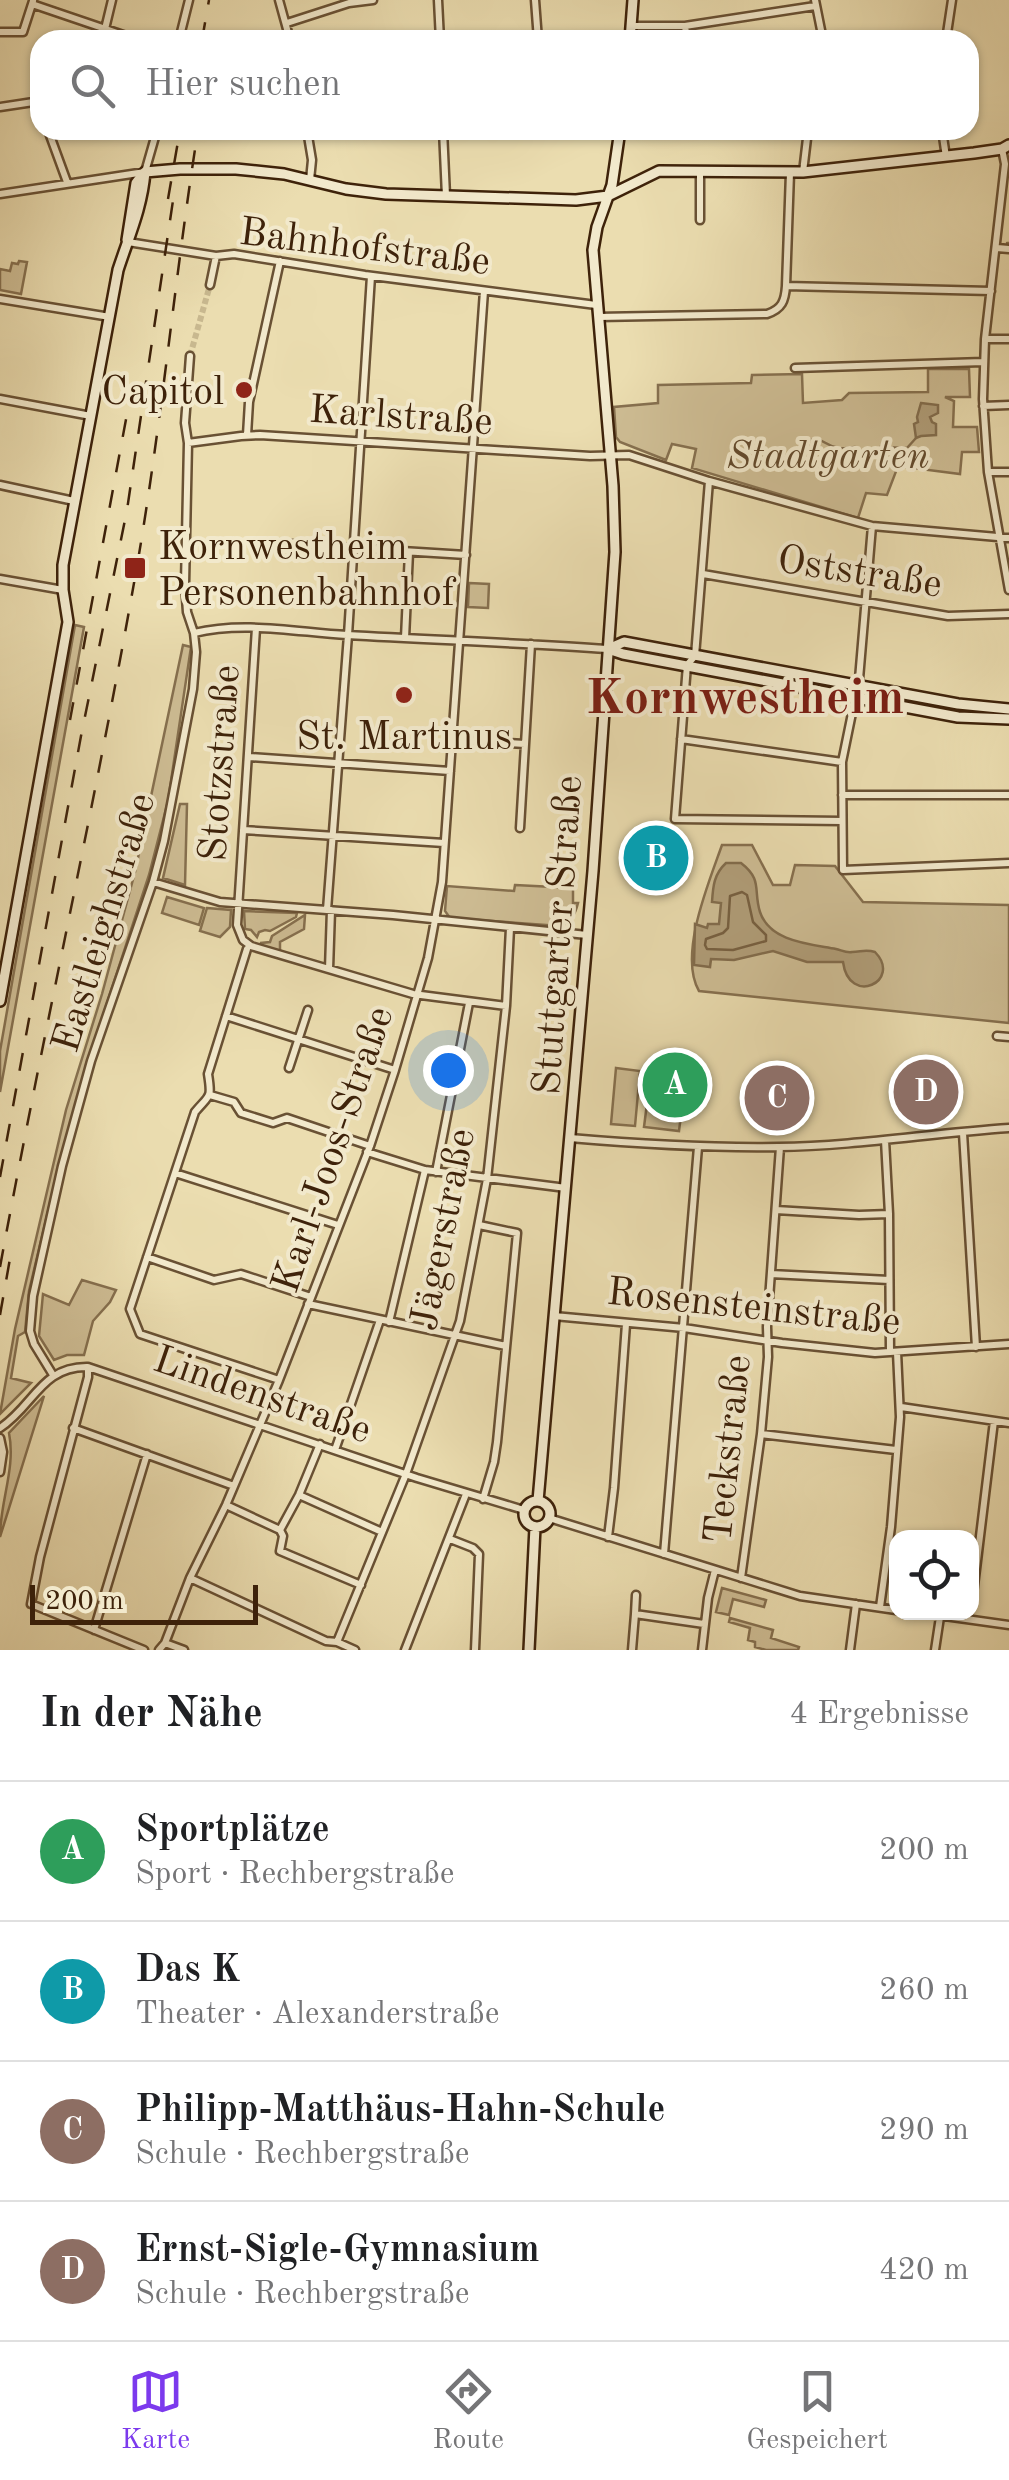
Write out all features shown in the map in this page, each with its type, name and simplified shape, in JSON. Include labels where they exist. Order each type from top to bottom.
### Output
[{"type":"main road","points":[[631,30],[633,0]]},
{"type":"main road","name":"Stuttgarter Straße","points":[[538,1501],[587,935],[616,532],[593,250],[616,166],[619,140]]},
{"type":"main road","points":[[0,1001],[68,622],[63,566],[74,501],[136,183],[145,172],[236,169],[284,174],[364,192],[576,200],[608,196],[660,170],[803,172],[1006,147]]},
{"type":"main road","points":[[608,649],[624,642],[958,704],[1009,709]]},
{"type":"main road","points":[[608,649],[958,717],[1009,719]]},
{"type":"main road","points":[[538,1501],[547,1507],[549,1518],[544,1525],[535,1527],[526,1521],[524,1510],[538,1501]]},
{"type":"main road","points":[[530,1650],[535,1527]]},
{"type":"street","points":[[105,29],[112,0]]},
{"type":"street","points":[[181,30],[188,0]]},
{"type":"street","points":[[278,0],[288,30]]},
{"type":"street","points":[[287,23],[349,1],[373,0]]},
{"type":"street","points":[[438,0],[440,30]]},
{"type":"street","points":[[535,0],[537,30]]},
{"type":"street","points":[[948,30],[952,0]]},
{"type":"street","points":[[0,32],[23,32],[32,2],[108,30]]},
{"type":"street","points":[[631,26],[685,26],[815,3],[822,30]]},
{"type":"street","points":[[685,26],[686,30]]},
{"type":"street","points":[[0,107],[30,105]]},
{"type":"street","points":[[52,140],[67,182]]},
{"type":"street","points":[[0,194],[145,172],[156,140]]},
{"type":"street","points":[[308,140],[310,180]]},
{"type":"street","points":[[444,140],[446,196]]},
{"type":"street","points":[[803,172],[807,140]]},
{"type":"street","points":[[944,140],[946,156]]},
{"type":"street","points":[[1006,147],[985,339],[983,406],[988,472],[1009,590]]},
{"type":"street","points":[[152,154],[154,164],[162,171]]},
{"type":"street","points":[[700,170],[700,220]]},
{"type":"street","points":[[790,172],[786,286],[991,291]]},
{"type":"street","name":"Bahnhofstraße","points":[[127,242],[484,290],[597,311],[767,314],[779,308],[786,297],[786,286]]},
{"type":"street","points":[[997,248],[1009,249]]},
{"type":"street","points":[[210,286],[216,256]]},
{"type":"street","points":[[247,435],[252,384],[280,261]]},
{"type":"street","points":[[329,969],[331,836],[371,276]]},
{"type":"street","name":"Karl-Joos-Straße","points":[[160,1650],[279,1380],[368,1149],[428,958],[442,882],[484,290]]},
{"type":"street","points":[[0,298],[110,317]]},
{"type":"street","points":[[985,339],[1009,339]]},
{"type":"street","name":"Eastleighstraße","points":[[54,1375],[34,1344],[30,1330],[33,1296],[91,1061],[154,882],[196,668],[185,584],[185,423],[190,356]]},
{"type":"street","points":[[795,368],[983,362]]},
{"type":"street","points":[[0,399],[92,416]]},
{"type":"street","points":[[983,406],[1009,404]]},
{"type":"street","name":"Karlstraße","points":[[188,444],[247,435],[590,456],[629,455],[872,526],[1009,538]]},
{"type":"street","points":[[988,472],[1009,472]]},
{"type":"street","points":[[709,481],[695,656],[687,665],[675,819],[842,822]]},
{"type":"street","points":[[0,486],[74,501]]},
{"type":"street","points":[[872,526],[858,686],[842,762],[843,870],[1009,863]]},
{"type":"street","points":[[259,542],[466,555]]},
{"type":"street","points":[[405,638],[409,552]]},
{"type":"street","name":"Oststraße","points":[[703,574],[948,616],[1009,614]]},
{"type":"street","points":[[0,578],[63,590]]},
{"type":"street","points":[[194,633],[224,627],[256,628],[608,649]]},
{"type":"street","name":"Stotzstraße","points":[[238,902],[256,628]]},
{"type":"street","points":[[520,828],[531,644]]},
{"type":"street","points":[[453,740],[525,744]]},
{"type":"street","points":[[680,740],[842,762]]},
{"type":"street","points":[[250,756],[450,772]]},
{"type":"street","points":[[842,795],[1009,795]]},
{"type":"street","points":[[243,830],[444,843]]},
{"type":"street","points":[[154,882],[220,902],[587,935]]},
{"type":"street","points":[[238,902],[237,925],[251,946],[416,995],[506,1006]]},
{"type":"street","name":"Jägerstraße","points":[[337,1642],[406,1474],[463,1308],[488,1179],[510,928]]},
{"type":"street","points":[[247,949],[208,1074],[210,1095],[195,1112],[130,1309],[140,1334],[279,1380]]},
{"type":"street","points":[[436,1172],[469,1003]]},
{"type":"street","points":[[290,1068],[308,1010]]},
{"type":"street","points":[[226,1016],[395,1070]]},
{"type":"street","points":[[997,1036],[1009,1037]]},
{"type":"street","points":[[210,1095],[234,1102],[241,1113],[273,1124],[287,1118],[425,1170],[566,1188]]},
{"type":"street","points":[[570,1138],[698,1147],[780,1147],[1009,1128]]},
{"type":"street","points":[[964,1132],[976,1347]]},
{"type":"street","points":[[880,1608],[901,1408],[893,1352],[884,1140]]},
{"type":"street","points":[[664,1554],[698,1147]]},
{"type":"street","name":"Teckstraße","points":[[741,1578],[768,1357],[780,1147]]},
{"type":"street","points":[[336,1450],[384,1321],[425,1170]]},
{"type":"street","points":[[174,1174],[338,1225]]},
{"type":"street","points":[[776,1210],[889,1214]]},
{"type":"street","points":[[479,1225],[517,1233],[495,1452],[483,1499]]},
{"type":"street","points":[[147,1258],[214,1280],[241,1274],[309,1300],[384,1321],[506,1346]]},
{"type":"street","points":[[771,1274],[889,1280]]},
{"type":"street","name":"Rosensteinstraße","points":[[554,1316],[893,1352],[1009,1344]]},
{"type":"street","points":[[608,1536],[626,1324]]},
{"type":"street","points":[[0,1428],[54,1375],[88,1366],[31,1604],[144,1650]]},
{"type":"street","name":"Lindenstraße","points":[[88,1366],[524,1510]]},
{"type":"street","points":[[901,1408],[1009,1423]]},
{"type":"street","points":[[979,1544],[994,1421]]},
{"type":"street","points":[[73,1428],[234,1486]]},
{"type":"street","points":[[761,1434],[896,1450]]},
{"type":"street","points":[[0,1438],[0,1472]]},
{"type":"street","points":[[280,1530],[320,1444]]},
{"type":"street","points":[[94,1630],[147,1454]]},
{"type":"street","points":[[405,1650],[466,1494]]},
{"type":"street","points":[[299,1495],[382,1532]]},
{"type":"street","points":[[226,1505],[280,1530],[280,1551],[362,1585]]},
{"type":"street","points":[[549,1518],[800,1596],[889,1609]]},
{"type":"street","points":[[450,1538],[479,1554],[475,1650]]},
{"type":"street","points":[[702,1650],[715,1570]]},
{"type":"street","points":[[190,1578],[326,1642],[355,1650]]},
{"type":"street","points":[[632,1650],[636,1595]]},
{"type":"street","points":[[850,1650],[856,1604]]},
{"type":"street","points":[[635,1614],[704,1624]]},
{"type":"street","points":[[979,1618],[1009,1624]]},
{"type":"street","points":[[936,1650],[940,1620]]},
{"type":"street","points":[[165,1642],[184,1650]]},
{"type":"green space","points":[[27,262],[21,294],[0,290],[0,269],[10,271],[12,263]]},
{"type":"green space","name":"Stadtgarten","points":[[928,369],[969,369],[970,397],[945,397],[954,401],[953,427],[977,427],[979,452],[962,452],[960,474],[898,466],[887,495],[866,493],[858,518],[692,468],[696,449],[672,444],[666,460],[616,437],[614,407],[658,403],[658,385],[751,383],[752,375],[802,374],[803,403],[842,400],[849,393],[928,392]]},
{"type":"green space","points":[[469,583],[489,584],[488,608],[468,607]]},
{"type":"green space","points":[[75,625],[84,627],[0,1092],[0,1051]]},
{"type":"green space","points":[[183,645],[191,647],[168,801],[149,875],[88,1061],[29,1291],[25,1332],[18,1336],[11,1378],[31,1383],[0,1414],[15,1329],[66,1110],[135,872]]},
{"type":"green space","points":[[180,804],[187,804],[185,885],[163,878]]},
{"type":"green space","points":[[722,845],[752,845],[773,885],[790,885],[795,865],[835,866],[863,902],[1009,905],[1009,1023],[699,991],[693,976],[694,939],[703,898]]},
{"type":"green space","points":[[515,885],[573,888],[573,903],[578,903],[574,914],[560,926],[450,918],[445,911],[447,886],[514,891]]},
{"type":"green space","points":[[167,897],[204,908],[199,925],[162,913]]},
{"type":"green space","points":[[207,908],[231,910],[230,927],[220,937],[200,931]]},
{"type":"green space","points":[[244,911],[297,913],[270,931],[259,932],[257,937],[245,929]]},
{"type":"green space","points":[[305,915],[304,929],[280,942],[280,951],[260,946],[270,942],[272,936]]},
{"type":"green space","points":[[616,1068],[640,1071],[635,1126],[611,1124]]},
{"type":"green space","points":[[651,1072],[686,1076],[679,1131],[644,1127]]},
{"type":"green space","points":[[82,1280],[116,1290],[93,1321],[84,1355],[54,1360],[39,1336],[43,1294],[69,1305]]},
{"type":"green space","points":[[44,1396],[0,1537],[11,1459],[9,1433]]},
{"type":"green space","points":[[722,1588],[766,1600],[764,1607],[733,1599],[729,1615],[716,1612]]},
{"type":"green space","points":[[730,1618],[773,1630],[771,1638],[799,1647],[798,1650],[755,1647],[755,1642],[748,1640],[750,1628],[729,1622]]},
{"type":"water","points":[[921,403],[938,405],[938,413],[930,417],[936,424],[936,435],[916,438],[914,424],[918,422]]},
{"type":"water","points":[[726,863],[741,863],[752,875],[760,912],[772,930],[803,943],[848,952],[875,952],[882,963],[879,980],[872,985],[854,984],[843,962],[807,962],[773,951],[734,960],[711,959],[710,967],[694,965],[695,924],[707,928],[708,924],[719,924],[721,903],[712,902],[713,891]]},
{"type":"waterway","points":[[880,447],[907,448],[916,438]]},
{"type":"waterway","points":[[802,442],[815,439],[833,447],[855,447]]},
{"type":"tunnel","points":[[190,356],[210,285]]},
{"type":"railway","points":[[204,30],[209,0]]},
{"type":"railway","points":[[168,199],[178,140]]},
{"type":"railway","points":[[0,1267],[137,566],[197,140]]},
{"type":"railway","points":[[0,1177],[127,510],[175,187]]},
{"type":"railway","points":[[70,720],[135,371]]},
{"type":"railway","points":[[0,1315],[11,1253]]},
{"type":"place","name":"Capitol","points":[[244,390]]},
{"type":"place","name":"Kornwestheim Personenbahnhof","points":[[135,568]]},
{"type":"place","name":"St. Martinus","points":[[404,695]]},
{"type":"place","name":"Das K","points":[[656,858]]},
{"type":"place","name":"Sportplätze","points":[[675,1085]]},
{"type":"place","name":"Ernst-Sigle-Gymnasium","points":[[926,1092]]},
{"type":"place","name":"Philipp-Matthäus-Hahn-Schule","points":[[777,1098]]},
{"type":"district","name":"Kornwestheim","points":[[745,695]]}]
